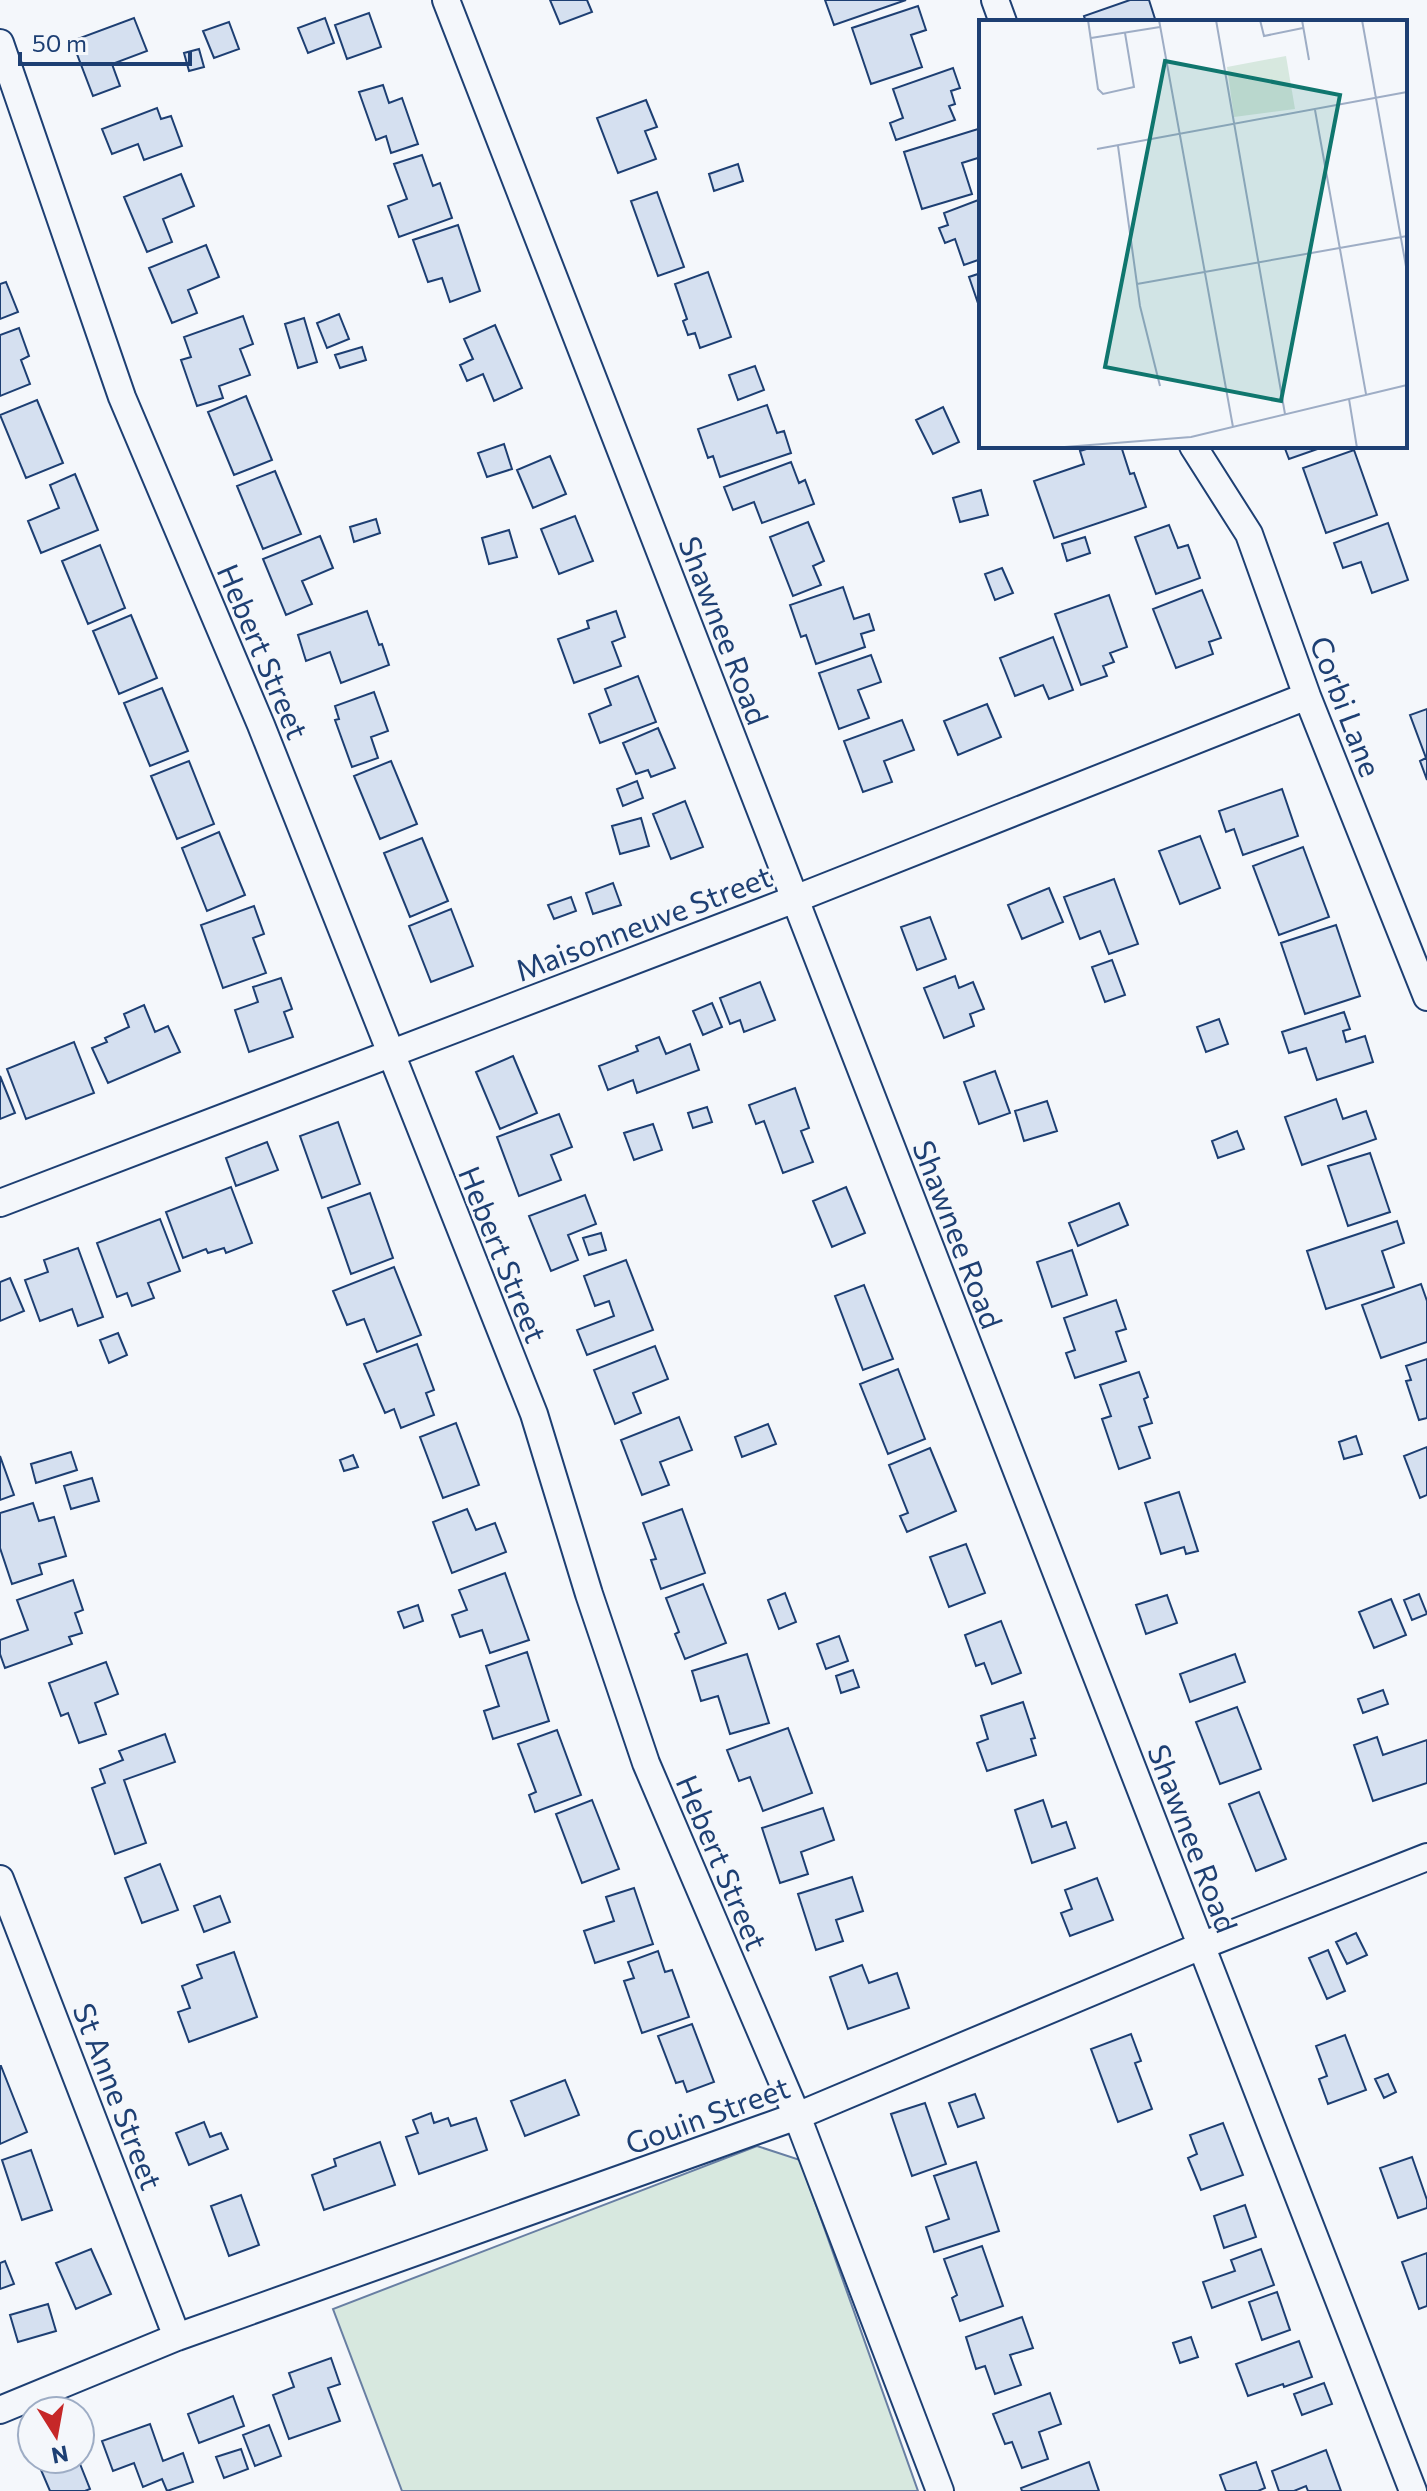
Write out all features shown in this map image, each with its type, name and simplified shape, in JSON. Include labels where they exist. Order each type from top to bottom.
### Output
[{"type":"street","name":"Shawnee Road","points":[[446,0],[1413,2491]]},
{"type":"street","points":[[995,0],[1002,20]]},
{"type":"street","name":"Hebert Street","points":[[0,43],[122,397],[261,725],[534,1414],[589,1594],[646,1763],[797,2116],[940,2491]]},
{"type":"street","name":"Corbi Lane","points":[[1194,448],[1249,534],[1307,696],[1427,997]]},
{"type":"street","name":"Maisonneuve Street","points":[[0,1203],[795,899],[1307,696]]},
{"type":"street","name":"Gouin Street","points":[[0,2410],[177,2337],[797,2116],[1201,1946],[1427,1857]]},
{"type":"street","name":"St Anne Street","points":[[0,1879],[177,2337]]},
{"type":"shaded area","points":[[757,2146],[800,2160],[918,2491],[402,2491],[333,2309]]},
{"type":"building","points":[[550,0],[587,0],[592,12],[560,24]]},
{"type":"building","points":[[825,0],[906,0],[834,25]]},
{"type":"building","points":[[1130,0],[1149,0],[1155,20],[1085,20],[1084,16]]},
{"type":"building","points":[[918,6],[926,30],[911,35],[922,67],[871,84],[852,28]]},
{"type":"building","points":[[369,13],[381,47],[347,59],[335,25]]},
{"type":"building","points":[[134,18],[147,51],[112,64],[120,86],[93,96],[72,41]]},
{"type":"building","points":[[325,18],[334,43],[308,53],[298,28]]},
{"type":"building","points":[[229,22],[239,49],[214,58],[203,31]]},
{"type":"building","points":[[199,49],[204,67],[189,71],[184,53]]},
{"type":"building","points":[[953,68],[960,88],[951,91],[955,104],[949,106],[955,120],[896,140],[890,123],[903,118],[893,89]]},
{"type":"building","points":[[383,85],[389,103],[402,98],[418,144],[391,153],[386,136],[376,140],[359,92]]},
{"type":"building","points":[[646,100],[657,127],[645,131],[656,159],[618,173],[597,118]]},
{"type":"building","points":[[157,108],[161,119],[171,116],[182,146],[144,160],[138,144],[112,154],[102,129]]},
{"type":"building","points":[[978,129],[979,158],[962,163],[972,194],[922,209],[904,152]]},
{"type":"building","points":[[422,155],[433,186],[440,183],[452,218],[399,237],[388,206],[407,199],[394,164]]},
{"type":"building","points":[[738,164],[743,181],[714,191],[709,174]]},
{"type":"building","points":[[181,174],[194,206],[163,219],[172,242],[147,252],[124,197]]},
{"type":"building","points":[[657,192],[684,267],[658,276],[631,201]]},
{"type":"building","points":[[979,200],[979,260],[964,265],[955,239],[945,243],[939,228],[948,225],[944,213]]},
{"type":"building","points":[[458,225],[480,291],[450,302],[442,278],[428,282],[413,240]]},
{"type":"building","points":[[206,245],[219,277],[188,290],[197,313],[172,323],[149,268]]},
{"type":"building","points":[[708,272],[731,337],[700,348],[695,333],[688,335],[683,321],[687,319],[675,284]]},
{"type":"building","points":[[979,274],[979,306],[969,277]]},
{"type":"building","points":[[6,282],[18,312],[0,319],[0,284]]},
{"type":"building","points":[[339,314],[349,339],[327,348],[317,323]]},
{"type":"building","points":[[243,316],[253,344],[240,349],[250,375],[219,386],[223,398],[197,406],[181,360],[191,357],[184,337]]},
{"type":"building","points":[[304,318],[317,362],[298,368],[285,324]]},
{"type":"building","points":[[495,325],[522,388],[494,401],[483,374],[467,381],[460,365],[473,359],[464,339]]},
{"type":"building","points":[[19,328],[29,356],[21,360],[30,384],[0,396],[0,335]]},
{"type":"building","points":[[362,347],[366,360],[340,368],[335,355]]},
{"type":"building","points":[[755,366],[764,390],[738,400],[729,375]]},
{"type":"building","points":[[246,396],[272,460],[234,475],[208,412]]},
{"type":"building","points":[[37,400],[63,463],[26,478],[0,415]]},
{"type":"building","points":[[767,405],[777,433],[784,431],[791,453],[720,477],[713,456],[708,458],[698,429]]},
{"type":"building","points":[[943,407],[959,442],[933,454],[916,420]]},
{"type":"building","points":[[504,444],[512,469],[487,477],[478,453]]},
{"type":"building","points":[[1122,448],[1146,507],[1054,538],[1034,481],[1084,464],[1080,451]]},
{"type":"building","points":[[1285,448],[1320,448],[1289,459]]},
{"type":"building","points":[[1354,450],[1377,515],[1326,533],[1303,468]]},
{"type":"building","points":[[550,456],[566,494],[533,508],[517,470]]},
{"type":"building","points":[[791,462],[799,483],[805,480],[814,504],[762,523],[754,502],[733,510],[724,487]]},
{"type":"building","points":[[275,471],[301,534],[263,549],[237,486]]},
{"type":"building","points":[[75,474],[98,530],[41,553],[28,521],[59,508],[50,485]]},
{"type":"building","points":[[981,490],[988,515],[960,522],[953,498]]},
{"type":"building","points":[[575,516],[593,561],[559,574],[541,529]]},
{"type":"building","points":[[376,519],[380,533],[354,542],[350,527]]},
{"type":"building","points":[[808,522],[824,561],[813,566],[821,585],[793,596],[770,537]]},
{"type":"building","points":[[1388,523],[1408,580],[1372,593],[1361,562],[1343,568],[1334,543]]},
{"type":"building","points":[[1169,525],[1178,548],[1188,545],[1200,578],[1156,594],[1135,537]]},
{"type":"building","points":[[509,530],[517,557],[489,564],[482,538]]},
{"type":"building","points":[[320,536],[333,568],[302,581],[312,604],[286,615],[263,559]]},
{"type":"building","points":[[1085,537],[1090,553],[1067,561],[1062,544]]},
{"type":"building","points":[[100,545],[125,608],[88,624],[62,561]]},
{"type":"building","points":[[1002,568],[1013,593],[995,600],[985,574]]},
{"type":"building","points":[[843,587],[854,619],[869,614],[874,630],[861,634],[865,647],[816,664],[806,635],[801,637],[790,605]]},
{"type":"building","points":[[1202,590],[1221,638],[1209,642],[1213,654],[1176,668],[1153,609]]},
{"type":"building","points":[[1109,595],[1127,647],[1110,653],[1114,662],[1103,666],[1107,676],[1081,685],[1055,614]]},
{"type":"building","points":[[367,611],[389,665],[341,683],[330,652],[306,661],[298,635]]},
{"type":"building","points":[[616,611],[625,637],[612,642],[621,666],[574,683],[558,639],[589,628],[587,621]]},
{"type":"building","points":[[131,615],[157,678],[119,694],[93,631]]},
{"type":"building","points":[[1053,637],[1073,690],[1049,699],[1043,685],[1015,696],[1000,658]]},
{"type":"building","points":[[871,655],[881,682],[858,690],[869,718],[839,729],[819,673]]},
{"type":"building","points":[[638,676],[656,722],[600,743],[589,714],[611,705],[605,689]]},
{"type":"building","points":[[162,688],[188,751],[150,766],[124,703]]},
{"type":"building","points":[[374,692],[388,731],[371,737],[378,758],[352,767],[335,720],[339,719],[335,706]]},
{"type":"building","points":[[987,704],[1001,737],[958,755],[944,721]]},
{"type":"building","points":[[1427,709],[1427,780],[1420,761],[1426,758],[1410,715]]},
{"type":"building","points":[[902,720],[914,750],[884,761],[892,782],[863,792],[844,741]]},
{"type":"building","points":[[658,728],[675,768],[651,777],[648,770],[636,774],[623,743]]},
{"type":"building","points":[[189,761],[214,824],[177,839],[151,776]]},
{"type":"building","points":[[391,761],[417,824],[380,839],[354,776]]},
{"type":"building","points":[[637,781],[643,798],[623,806],[617,789]]},
{"type":"building","points":[[1282,789],[1298,836],[1243,855],[1234,829],[1226,832],[1219,811]]},
{"type":"building","points":[[685,801],[703,847],[671,859],[653,814]]},
{"type":"building","points":[[641,818],[649,846],[620,854],[612,826]]},
{"type":"building","points":[[219,832],[245,895],[207,911],[182,848]]},
{"type":"building","points":[[1200,836],[1220,888],[1180,904],[1159,851]]},
{"type":"building","points":[[422,838],[448,901],[410,917],[384,853]]},
{"type":"building","points":[[1303,847],[1329,917],[1279,935],[1253,866]]},
{"type":"building","points":[[1114,879],[1138,944],[1109,954],[1100,931],[1080,939],[1064,897]]},
{"type":"building","points":[[613,883],[621,905],[593,914],[586,893]]},
{"type":"building","points":[[1049,888],[1063,922],[1022,939],[1008,905]]},
{"type":"building","points":[[571,897],[576,911],[554,919],[548,905]]},
{"type":"building","points":[[254,906],[264,934],[253,938],[266,973],[223,988],[201,925]]},
{"type":"building","points":[[451,909],[473,966],[431,982],[409,926]]},
{"type":"building","points":[[930,917],[946,959],[917,970],[901,927]]},
{"type":"building","points":[[1336,925],[1360,996],[1305,1014],[1281,943]]},
{"type":"building","points":[[1112,960],[1125,995],[1105,1002],[1092,967]]},
{"type":"building","points":[[955,976],[959,988],[973,982],[984,1009],[970,1014],[974,1026],[944,1038],[924,988]]},
{"type":"building","points":[[281,978],[292,1009],[284,1012],[293,1037],[249,1052],[235,1010],[258,1002],[253,987]]},
{"type":"building","points":[[760,982],[775,1020],[744,1032],[740,1020],[730,1024],[720,998]]},
{"type":"building","points":[[712,1003],[722,1027],[703,1035],[693,1011]]},
{"type":"building","points":[[144,1005],[155,1032],[168,1026],[180,1052],[108,1083],[92,1048],[129,1027],[124,1014]]},
{"type":"building","points":[[1344,1012],[1350,1029],[1343,1031],[1346,1042],[1365,1036],[1373,1062],[1317,1080],[1306,1048],[1289,1053],[1282,1032]]},
{"type":"building","points":[[1219,1019],[1228,1044],[1206,1052],[1197,1027]]},
{"type":"building","points":[[659,1037],[666,1054],[690,1044],[699,1070],[637,1093],[633,1080],[608,1090],[599,1066],[638,1051],[636,1046]]},
{"type":"building","points":[[74,1042],[94,1093],[26,1119],[7,1069]]},
{"type":"building","points":[[513,1056],[537,1113],[500,1129],[476,1072]]},
{"type":"building","points":[[995,1071],[1010,1113],[979,1124],[964,1082]]},
{"type":"building","points":[[0,1076],[15,1113],[0,1119]]},
{"type":"building","points":[[795,1088],[809,1128],[801,1131],[813,1162],[783,1173],[764,1121],[756,1124],[749,1105]]},
{"type":"building","points":[[1336,1099],[1343,1119],[1366,1111],[1376,1139],[1302,1165],[1285,1117]]},
{"type":"building","points":[[1047,1101],[1057,1131],[1024,1141],[1015,1111]]},
{"type":"building","points":[[707,1107],[712,1122],[693,1128],[688,1113]]},
{"type":"building","points":[[559,1114],[572,1147],[551,1155],[561,1180],[519,1196],[497,1137]]},
{"type":"building","points":[[338,1122],[360,1184],[322,1198],[300,1136]]},
{"type":"building","points":[[653,1124],[662,1150],[634,1160],[624,1133]]},
{"type":"building","points":[[1237,1131],[1244,1149],[1218,1158],[1212,1141]]},
{"type":"building","points":[[267,1142],[278,1170],[236,1186],[226,1158]]},
{"type":"building","points":[[1370,1153],[1390,1212],[1348,1226],[1328,1166]]},
{"type":"building","points":[[231,1187],[252,1243],[226,1253],[224,1248],[208,1253],[206,1249],[183,1258],[166,1212]]},
{"type":"building","points":[[846,1187],[865,1233],[832,1247],[813,1201]]},
{"type":"building","points":[[370,1193],[393,1258],[351,1274],[328,1208]]},
{"type":"building","points":[[585,1195],[596,1224],[568,1235],[578,1260],[551,1271],[529,1216]]},
{"type":"building","points":[[1119,1203],[1128,1225],[1078,1246],[1069,1223]]},
{"type":"building","points":[[160,1219],[180,1271],[148,1283],[154,1298],[132,1306],[127,1293],[117,1297],[97,1243]]},
{"type":"building","points":[[1397,1221],[1404,1243],[1382,1251],[1394,1287],[1326,1309],[1307,1251]]},
{"type":"building","points":[[601,1233],[606,1250],[589,1255],[583,1238]]},
{"type":"building","points":[[78,1248],[103,1317],[78,1326],[72,1309],[40,1321],[25,1280],[48,1272],[44,1260]]},
{"type":"building","points":[[1072,1250],[1087,1295],[1052,1307],[1037,1262]]},
{"type":"building","points":[[626,1260],[653,1330],[587,1355],[577,1330],[614,1316],[609,1301],[595,1306],[584,1276]]},
{"type":"building","points":[[394,1267],[421,1335],[377,1352],[364,1319],[347,1325],[333,1291]]},
{"type":"building","points":[[10,1278],[24,1311],[0,1321],[0,1282]]},
{"type":"building","points":[[1421,1284],[1427,1301],[1427,1342],[1381,1358],[1362,1305]]},
{"type":"building","points":[[864,1285],[893,1359],[863,1370],[835,1296]]},
{"type":"building","points":[[1116,1300],[1126,1329],[1116,1332],[1126,1361],[1075,1378],[1066,1353],[1075,1350],[1064,1318]]},
{"type":"building","points":[[118,1333],[127,1355],[109,1363],[100,1340]]},
{"type":"building","points":[[417,1344],[434,1390],[426,1393],[434,1415],[401,1428],[394,1409],[385,1413],[364,1364]]},
{"type":"building","points":[[655,1346],[668,1379],[633,1393],[641,1413],[615,1424],[594,1370]]},
{"type":"building","points":[[1427,1359],[1427,1418],[1419,1420],[1406,1381],[1411,1380],[1406,1366]]},
{"type":"building","points":[[898,1369],[925,1439],[888,1454],[860,1384]]},
{"type":"building","points":[[1139,1372],[1148,1397],[1144,1399],[1152,1423],[1139,1427],[1150,1458],[1119,1469],[1102,1419],[1111,1416],[1100,1385]]},
{"type":"building","points":[[679,1417],[692,1450],[660,1462],[669,1485],[642,1495],[621,1440]]},
{"type":"building","points":[[456,1423],[479,1485],[443,1498],[420,1437]]},
{"type":"building","points":[[768,1424],[776,1444],[742,1457],[735,1437]]},
{"type":"building","points":[[1356,1436],[1362,1454],[1344,1459],[1339,1442]]},
{"type":"building","points":[[1427,1447],[1427,1495],[1420,1498],[1404,1456]]},
{"type":"building","points":[[930,1448],[956,1511],[907,1532],[900,1516],[908,1513],[889,1465]]},
{"type":"building","points":[[71,1452],[77,1470],[36,1483],[31,1464]]},
{"type":"building","points":[[353,1455],[358,1467],[344,1471],[340,1460]]},
{"type":"building","points":[[0,1456],[14,1495],[0,1500]]},
{"type":"building","points":[[92,1478],[99,1501],[71,1509],[64,1486]]},
{"type":"building","points":[[1179,1492],[1198,1551],[1186,1554],[1184,1547],[1161,1554],[1145,1503]]},
{"type":"building","points":[[33,1503],[39,1521],[54,1517],[66,1556],[39,1564],[42,1574],[12,1584],[0,1548],[0,1513]]},
{"type":"building","points":[[467,1509],[476,1530],[495,1523],[506,1552],[452,1573],[433,1522]]},
{"type":"building","points":[[682,1509],[705,1573],[661,1589],[651,1560],[656,1559],[643,1523]]},
{"type":"building","points":[[966,1544],[985,1593],[949,1607],[930,1557]]},
{"type":"building","points":[[505,1573],[529,1640],[490,1653],[482,1630],[460,1637],[452,1615],[467,1610],[459,1590]]},
{"type":"building","points":[[73,1580],[83,1610],[75,1613],[82,1633],[69,1637],[72,1644],[5,1668],[0,1654],[0,1640],[28,1630],[17,1600]]},
{"type":"building","points":[[703,1584],[726,1643],[685,1659],[666,1598]]},
{"type":"building","points":[[785,1593],[796,1622],[779,1629],[768,1600]]},
{"type":"building","points":[[1419,1594],[1427,1614],[1412,1620],[1404,1600]]},
{"type":"building","points":[[1167,1595],[1177,1623],[1146,1634],[1136,1605]]},
{"type":"building","points":[[1391,1599],[1406,1635],[1374,1648],[1359,1612]]},
{"type":"building","points":[[418,1605],[423,1621],[404,1628],[398,1612]]},
{"type":"building","points":[[1001,1621],[1021,1673],[992,1684],[984,1663],[976,1666],[965,1635]]},
{"type":"building","points":[[839,1636],[848,1661],[826,1669],[817,1644]]},
{"type":"building","points":[[527,1652],[549,1721],[493,1739],[484,1711],[499,1706],[486,1666]]},
{"type":"building","points":[[747,1654],[769,1723],[730,1734],[718,1696],[701,1701],[692,1671]]},
{"type":"building","points":[[1235,1654],[1245,1682],[1190,1702],[1180,1674]]},
{"type":"building","points":[[106,1662],[118,1694],[95,1703],[106,1734],[79,1743],[68,1713],[61,1716],[49,1683]]},
{"type":"building","points":[[853,1670],[859,1687],[841,1693],[836,1676]]},
{"type":"building","points":[[1383,1690],[1388,1704],[1363,1713],[1358,1699]]},
{"type":"building","points":[[1023,1702],[1035,1738],[1031,1739],[1036,1755],[987,1771],[977,1743],[988,1739],[981,1716]]},
{"type":"building","points":[[1237,1707],[1261,1769],[1220,1784],[1196,1722]]},
{"type":"building","points":[[788,1728],[812,1793],[763,1811],[750,1777],[739,1781],[727,1750]]},
{"type":"building","points":[[557,1730],[581,1795],[535,1812],[529,1795],[536,1792],[518,1744]]},
{"type":"building","points":[[165,1734],[175,1762],[124,1780],[146,1843],[115,1854],[92,1788],[105,1783],[100,1769],[123,1760],[119,1751]]},
{"type":"building","points":[[1377,1737],[1383,1755],[1427,1740],[1427,1783],[1373,1801],[1354,1745]]},
{"type":"building","points":[[1259,1792],[1286,1859],[1256,1871],[1229,1804]]},
{"type":"building","points":[[592,1800],[619,1869],[582,1883],[556,1814]]},
{"type":"building","points":[[1043,1800],[1052,1827],[1066,1822],[1075,1848],[1032,1863],[1015,1810]]},
{"type":"building","points":[[823,1808],[834,1840],[801,1852],[808,1874],[780,1883],[762,1828]]},
{"type":"building","points":[[160,1864],[178,1910],[142,1923],[125,1878]]},
{"type":"building","points":[[852,1877],[863,1911],[836,1920],[843,1941],[816,1950],[798,1894]]},
{"type":"building","points":[[1097,1878],[1113,1920],[1070,1936],[1061,1913],[1072,1909],[1065,1890]]},
{"type":"building","points":[[634,1888],[653,1944],[595,1963],[584,1931],[614,1921],[606,1897]]},
{"type":"building","points":[[220,1896],[230,1922],[204,1932],[194,1906]]},
{"type":"building","points":[[1356,1933],[1367,1955],[1347,1964],[1336,1942]]},
{"type":"building","points":[[1328,1950],[1345,1991],[1327,1999],[1309,1958]]},
{"type":"building","points":[[658,1951],[665,1972],[672,1970],[689,2017],[642,2033],[624,1981],[634,1978],[628,1962]]},
{"type":"building","points":[[234,1952],[257,2017],[189,2042],[178,2012],[190,2008],[182,1986],[202,1978],[197,1965]]},
{"type":"building","points":[[862,1965],[869,1983],[897,1973],[909,2008],[848,2029],[830,1977]]},
{"type":"building","points":[[692,2024],[714,2082],[687,2092],[683,2081],[676,2083],[658,2036]]},
{"type":"building","points":[[1131,2034],[1141,2061],[1135,2063],[1152,2109],[1118,2122],[1091,2049]]},
{"type":"building","points":[[1345,2035],[1366,2090],[1328,2104],[1319,2079],[1327,2076],[1316,2046]]},
{"type":"building","points":[[0,2066],[27,2132],[0,2144]]},
{"type":"building","points":[[1388,2074],[1396,2092],[1384,2098],[1375,2079]]},
{"type":"building","points":[[565,2080],[579,2115],[525,2136],[511,2101]]},
{"type":"building","points":[[975,2094],[984,2118],[958,2127],[949,2103]]},
{"type":"building","points":[[925,2103],[946,2164],[912,2176],[891,2114]]},
{"type":"building","points":[[431,2113],[434,2123],[448,2118],[451,2126],[476,2118],[487,2150],[419,2174],[406,2137],[418,2133],[413,2120]]},
{"type":"building","points":[[204,2122],[210,2137],[221,2133],[228,2149],[189,2165],[176,2133]]},
{"type":"building","points":[[1223,2123],[1243,2175],[1201,2190],[1188,2158],[1197,2154],[1190,2135]]},
{"type":"building","points":[[380,2142],[395,2185],[324,2210],[312,2175],[336,2166],[334,2159]]},
{"type":"building","points":[[31,2150],[52,2210],[22,2220],[2,2160]]},
{"type":"building","points":[[1412,2157],[1427,2208],[1398,2218],[1380,2168]]},
{"type":"building","points":[[976,2162],[999,2231],[934,2252],[926,2227],[949,2219],[934,2176]]},
{"type":"building","points":[[241,2195],[259,2245],[229,2256],[211,2206]]},
{"type":"building","points":[[1245,2205],[1256,2237],[1224,2248],[1214,2216]]},
{"type":"building","points":[[982,2246],[1003,2306],[960,2321],[952,2298],[957,2295],[944,2259]]},
{"type":"building","points":[[91,2249],[111,2294],[76,2309],[56,2263]]},
{"type":"building","points":[[1261,2249],[1274,2285],[1212,2308],[1203,2282],[1235,2271],[1231,2260]]},
{"type":"building","points":[[1427,2253],[1427,2306],[1419,2309],[1402,2262]]},
{"type":"building","points":[[5,2261],[14,2284],[0,2289],[0,2263]]},
{"type":"building","points":[[1277,2292],[1290,2330],[1262,2340],[1249,2302]]},
{"type":"building","points":[[48,2304],[56,2331],[18,2342],[10,2315]]},
{"type":"building","points":[[1022,2317],[1033,2348],[1010,2355],[1021,2385],[995,2394],[985,2366],[976,2369],[966,2337]]},
{"type":"building","points":[[1191,2337],[1198,2357],[1180,2363],[1173,2343]]},
{"type":"building","points":[[1299,2341],[1312,2377],[1248,2396],[1236,2364]]},
{"type":"building","points":[[331,2358],[340,2384],[328,2388],[340,2421],[289,2439],[273,2395],[294,2387],[289,2373]]},
{"type":"building","points":[[1324,2383],[1332,2404],[1302,2415],[1294,2394]]},
{"type":"building","points":[[1050,2393],[1061,2424],[1039,2432],[1048,2459],[1022,2468],[1012,2442],[1005,2444],[993,2414]]},
{"type":"building","points":[[233,2396],[244,2426],[199,2443],[188,2414]]},
{"type":"building","points":[[150,2424],[163,2461],[183,2453],[193,2482],[167,2491],[162,2479],[143,2487],[134,2463],[113,2471],[102,2441]]},
{"type":"building","points":[[269,2425],[281,2456],[255,2466],[243,2435]]},
{"type":"building","points":[[241,2449],[248,2469],[224,2478],[216,2457]]},
{"type":"building","points":[[1326,2450],[1341,2491],[1308,2491],[1306,2486],[1294,2491],[1279,2491],[1272,2471]]},
{"type":"building","points":[[1089,2462],[1099,2491],[1022,2491],[1021,2488]]},
{"type":"building","points":[[1256,2462],[1265,2488],[1258,2491],[1226,2491],[1220,2475]]},
{"type":"building","points":[[43,2475],[84,2475],[90,2489],[85,2491],[50,2491]]}]
